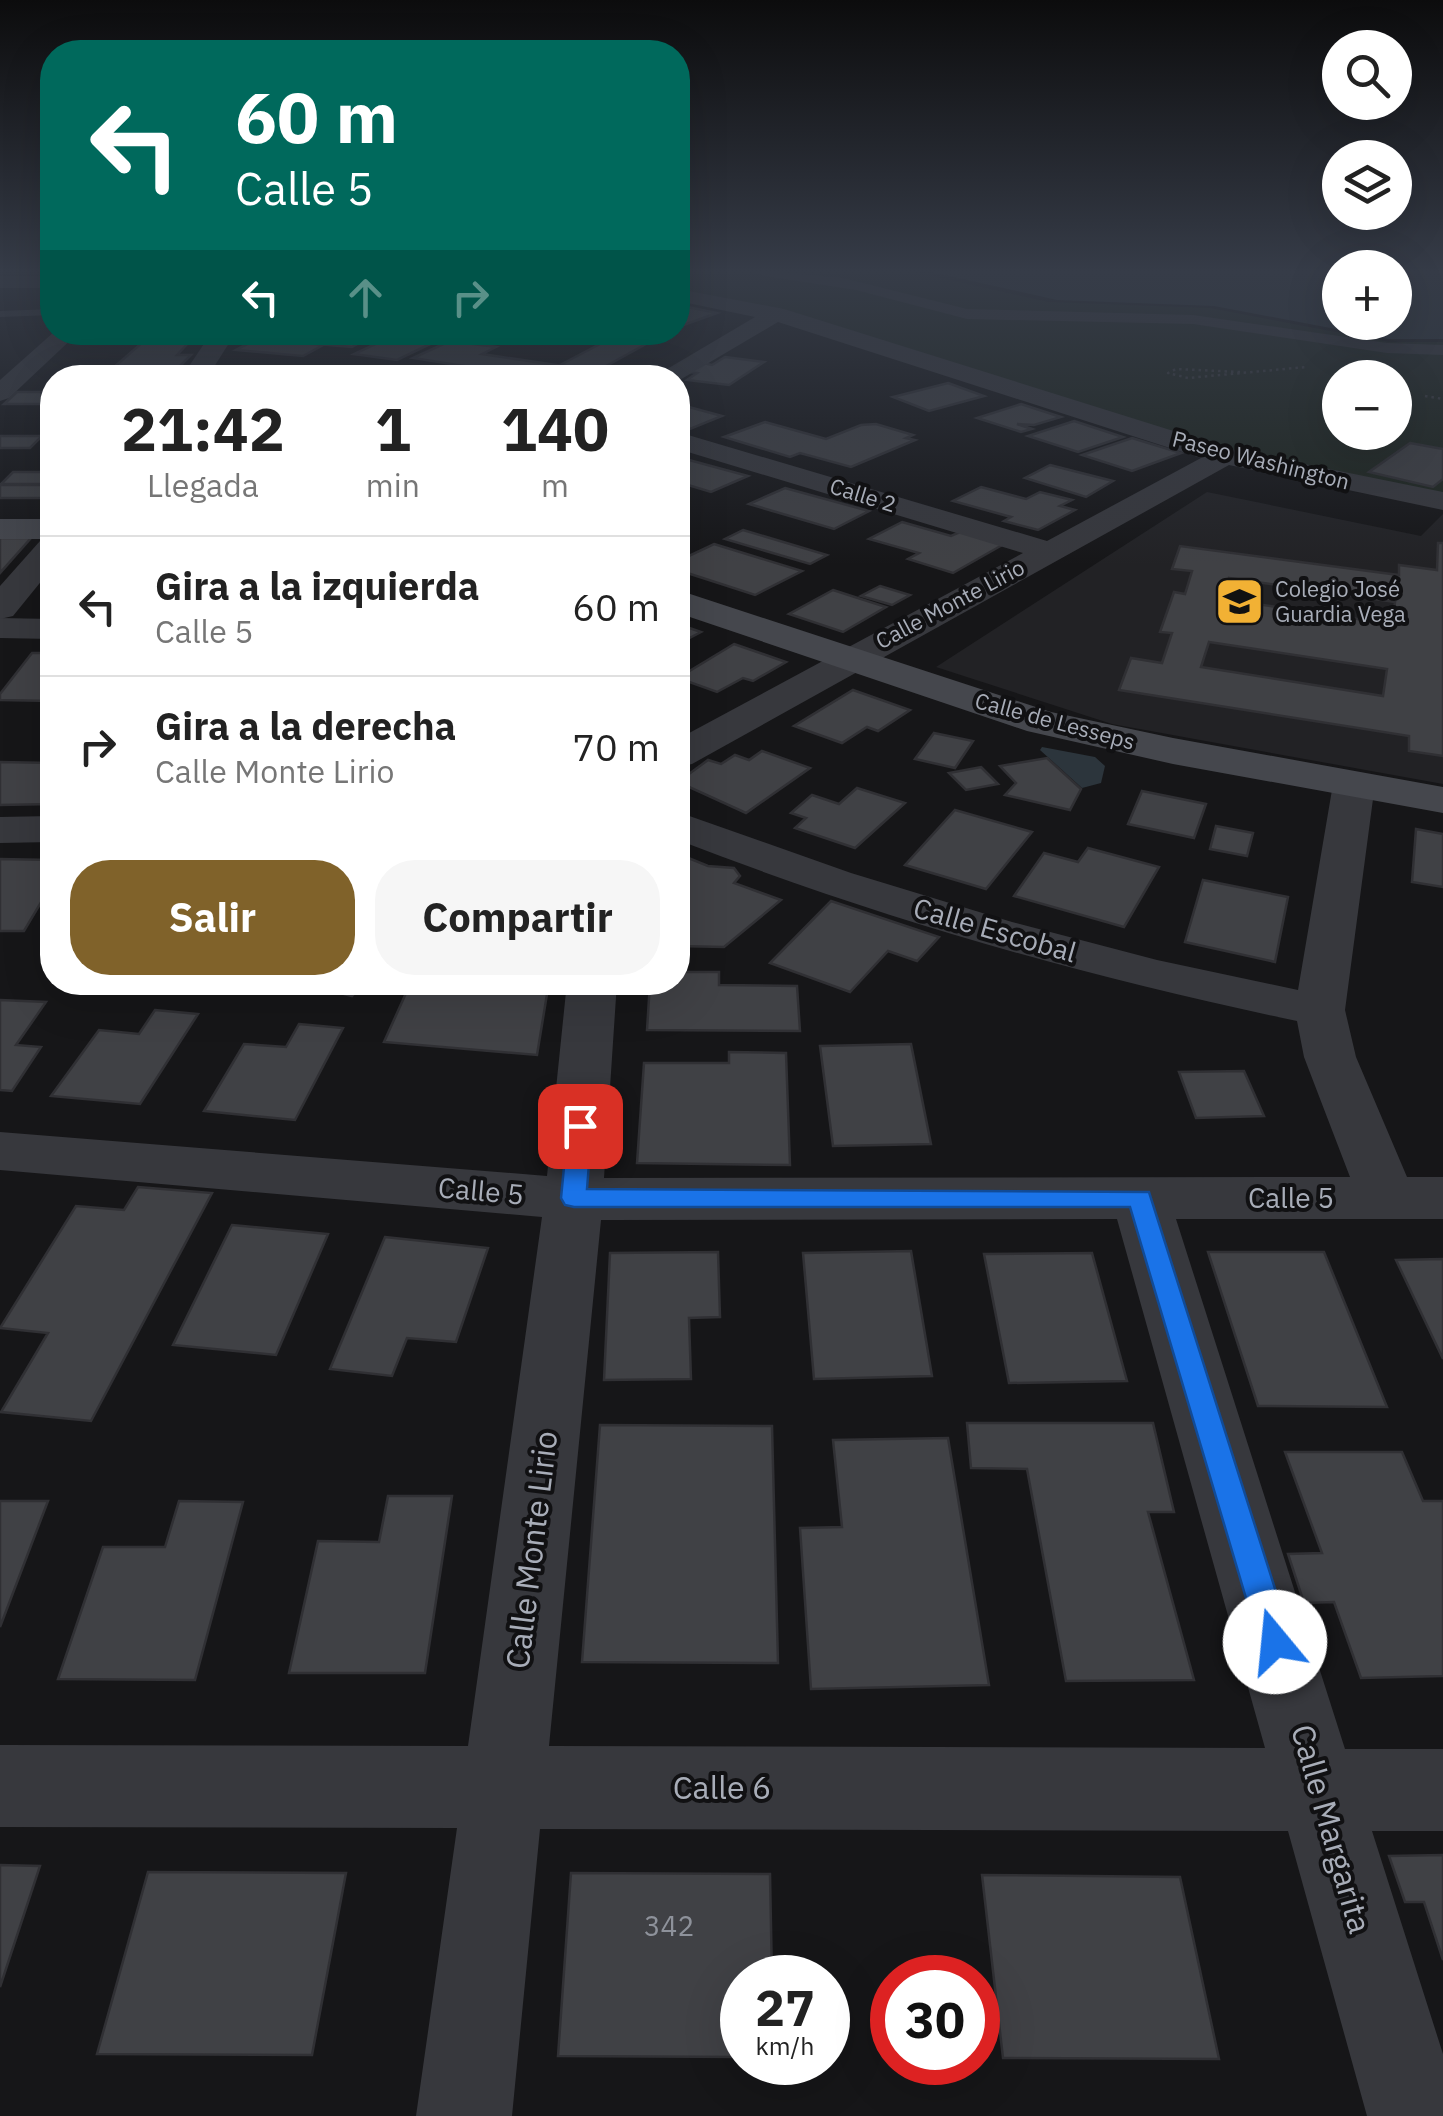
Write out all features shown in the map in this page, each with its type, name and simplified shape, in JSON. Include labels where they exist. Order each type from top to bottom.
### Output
[{"type":"main road","points":[[0,529],[40,529]]},
{"type":"main road","name":"Calle de Lesseps","points":[[690,605],[1041,722],[1443,800]]},
{"type":"street","points":[[2,388],[26,368]]},
{"type":"street","name":"Paseo Washington","points":[[946,368],[1225,456],[1443,500]]},
{"type":"street","points":[[2,388],[40,386]]},
{"type":"street","name":"Calle 2","points":[[690,444],[1048,551]]},
{"type":"street","name":"Calle Monte Lirio","points":[[690,748],[1225,456]]},
{"type":"street","points":[[0,608],[40,562]]},
{"type":"street","points":[[0,628],[40,628]]},
{"type":"street","points":[[1354,784],[1320,1010],[1330,1057],[1415,1198]]},
{"type":"street","points":[[0,830],[40,829]]},
{"type":"street","name":"Calle Escobal","points":[[690,830],[946,917],[1193,986],[1320,1010]]},
{"type":"street","name":"Calle Monte Lirio","points":[[464,2116],[574,1198],[591,995]]},
{"type":"street","name":"Calle 5","points":[[0,1151],[574,1198],[1415,1198]]},
{"type":"street","name":"Calle Margarita","points":[[1140,1198],[1415,2116]]},
{"type":"street","name":"Calle 6","points":[[0,1786],[1443,1790]]},
{"type":"path","points":[[1176,369],[1240,372],[1188,378],[1168,373],[1176,369]]},
{"type":"path","points":[[1424,396],[1443,399]]},
{"type":"shaded area","points":[[958,368],[1322,368],[1322,450],[1412,450],[1412,368],[1443,368],[1443,497],[1228,451]]},
{"type":"shaded area","name":"Colegio José Guardia Vega","points":[[1207,492],[1421,536],[1443,514],[1443,784],[1112,724],[936,667]]},
{"type":"shaded area","points":[[1042,747],[1095,757],[1105,766],[1101,783],[1082,788],[1040,750]]},
{"type":"building","points":[[696,368],[755,368],[729,385],[690,380],[697,373],[690,371]]},
{"type":"building","points":[[948,383],[984,396],[929,411],[893,397]]},
{"type":"building","points":[[17,392],[40,392],[40,404],[4,404]]},
{"type":"building","points":[[1021,404],[1061,417],[1034,425],[1017,424],[1032,429],[1021,432],[977,418]]},
{"type":"building","points":[[690,407],[722,416],[690,429]]},
{"type":"building","points":[[1074,421],[1123,437],[1078,452],[1028,436]]},
{"type":"building","points":[[765,422],[826,439],[861,425],[876,424],[913,435],[906,438],[915,440],[851,467],[800,453],[790,457],[724,437]]},
{"type":"building","points":[[0,436],[40,436],[30,448],[0,448]]},
{"type":"building","points":[[1132,438],[1181,453],[1132,471],[1082,455]]},
{"type":"building","points":[[1412,443],[1443,449],[1443,479],[1433,487],[1369,472],[1400,450],[1412,450]]},
{"type":"building","points":[[690,460],[748,476],[711,492],[690,486]]},
{"type":"building","points":[[1050,465],[1113,481],[1086,497],[1025,478]]},
{"type":"building","points":[[13,472],[40,472],[40,484],[1,484]]},
{"type":"building","points":[[0,485],[40,485],[40,498],[0,498]]},
{"type":"building","points":[[981,487],[1026,499],[1040,492],[1072,500],[1060,506],[1075,510],[1038,530],[1004,521],[1011,517],[953,501]]},
{"type":"building","points":[[785,488],[869,511],[834,529],[749,504]]},
{"type":"building","points":[[902,522],[951,536],[960,532],[1004,544],[953,573],[908,559],[919,553],[869,539]]},
{"type":"building","points":[[743,530],[827,555],[810,564],[725,539]]},
{"type":"building","points":[[0,538],[31,538],[0,573]]},
{"type":"building","points":[[1438,543],[1443,543],[1443,756],[1409,751],[1409,736],[1119,690],[1131,658],[1162,663],[1172,633],[1160,632],[1174,592],[1185,594],[1192,571],[1172,569],[1180,546],[1399,575],[1399,565],[1437,570]],"holes":[[[1229,578],[1395,602],[1392,624],[1222,599]],[[1209,642],[1387,669],[1383,696],[1201,667]]]},
{"type":"building","points":[[714,544],[802,571],[755,595],[690,574],[690,555]]},
{"type":"building","points":[[880,586],[910,595],[892,605],[861,596]]},
{"type":"building","points":[[833,590],[886,607],[843,632],[789,614]]},
{"type":"building","points":[[734,644],[786,662],[753,681],[743,678],[717,692],[690,682],[690,671]]},
{"type":"building","points":[[32,653],[40,653],[40,701],[0,700],[0,694]]},
{"type":"building","points":[[853,690],[910,710],[878,731],[867,727],[842,743],[794,726]]},
{"type":"building","points":[[934,733],[973,741],[955,768],[915,759]]},
{"type":"building","points":[[762,751],[810,768],[746,813],[690,787],[690,773],[708,760],[721,764],[735,755],[749,760]]},
{"type":"building","points":[[1047,758],[1081,789],[1070,810],[1005,795],[1016,783],[1000,766]]},
{"type":"building","points":[[0,762],[40,763],[40,804],[0,805]]},
{"type":"building","points":[[981,767],[998,784],[966,790],[949,773]]},
{"type":"building","points":[[857,788],[905,803],[855,848],[795,828],[806,818],[791,813],[812,795],[839,804]]},
{"type":"building","points":[[1142,791],[1206,804],[1194,838],[1128,824]]},
{"type":"building","points":[[955,810],[1032,832],[986,889],[905,865]]},
{"type":"building","points":[[1216,826],[1253,833],[1247,856],[1210,849]]},
{"type":"building","points":[[1416,829],[1443,834],[1443,887],[1412,882]]},
{"type":"building","points":[[1088,848],[1159,867],[1124,927],[1014,896],[1044,853],[1078,862]]},
{"type":"building","points":[[0,859],[40,860],[40,904],[24,931],[0,931]]},
{"type":"building","points":[[690,859],[708,866],[734,868],[740,876],[734,883],[781,900],[724,947],[690,946]]},
{"type":"building","points":[[1203,880],[1288,897],[1275,962],[1185,942]]},
{"type":"building","points":[[831,901],[939,937],[917,961],[888,951],[850,992],[770,963]]},
{"type":"building","points":[[690,972],[719,972],[719,985],[797,986],[800,1031],[647,1030],[649,995],[690,995]]},
{"type":"building","points":[[405,995],[547,995],[537,1055],[384,1042]]},
{"type":"building","points":[[0,1000],[46,1002],[16,1045],[41,1047],[12,1091],[0,1090]]},
{"type":"building","points":[[155,1010],[198,1014],[140,1104],[51,1096],[99,1030],[139,1034]]},
{"type":"building","points":[[299,1024],[343,1028],[295,1120],[204,1111],[244,1044],[286,1047]]},
{"type":"building","points":[[911,1044],[931,1144],[833,1146],[820,1046]]},
{"type":"building","points":[[729,1052],[786,1053],[790,1165],[637,1163],[644,1063],[729,1063]]},
{"type":"building","points":[[1244,1071],[1264,1116],[1196,1118],[1179,1072]]},
{"type":"building","points":[[138,1187],[212,1193],[91,1421],[1,1412],[48,1333],[0,1328],[76,1206],[124,1210]]},
{"type":"building","points":[[232,1225],[328,1234],[276,1355],[173,1345]]},
{"type":"building","points":[[385,1237],[488,1248],[456,1342],[407,1338],[392,1376],[330,1369]]},
{"type":"building","points":[[911,1251],[932,1376],[814,1379],[803,1253]]},
{"type":"building","points":[[718,1252],[720,1317],[689,1318],[691,1379],[604,1380],[610,1253]]},
{"type":"building","points":[[1208,1252],[1324,1252],[1387,1407],[1258,1406]]},
{"type":"building","points":[[1092,1253],[1127,1381],[1009,1383],[984,1254]]},
{"type":"building","points":[[1443,1259],[1443,1359],[1396,1260]]},
{"type":"building","points":[[967,1423],[1153,1423],[1174,1512],[1148,1512],[1194,1680],[1066,1681],[1027,1469],[971,1468]]},
{"type":"building","points":[[600,1425],[772,1426],[778,1663],[582,1662]]},
{"type":"building","points":[[948,1438],[989,1685],[811,1689],[800,1528],[842,1527],[833,1440]]},
{"type":"building","points":[[1285,1452],[1402,1452],[1423,1501],[1443,1501],[1443,1676],[1361,1678],[1334,1602],[1304,1603],[1288,1554],[1322,1553]]},
{"type":"building","points":[[388,1496],[452,1496],[425,1673],[289,1673],[318,1541],[379,1542]]},
{"type":"building","points":[[0,1501],[48,1501],[0,1627]]},
{"type":"building","points":[[179,1501],[243,1502],[195,1680],[58,1679],[103,1547],[165,1547]]},
{"type":"building","points":[[1443,1855],[1443,1960],[1424,1902],[1405,1902],[1389,1856]]},
{"type":"building","points":[[0,1865],[40,1866],[0,1987]]},
{"type":"building","points":[[148,1872],[346,1873],[312,2055],[97,2054]]},
{"type":"building","points":[[571,1873],[770,1874],[772,1955],[720,1955],[720,2057],[558,2056]]},
{"type":"building","points":[[982,1875],[1180,1877],[1219,2059],[1003,2058],[1000,1955],[991,1955]]},
{"type":"place","name":"Colegio José Guardia Vega","points":[[1240,602]]},
{"type":"route","points":[[580,1126],[574,1198],[1140,1198],[1275,1642]]}]
